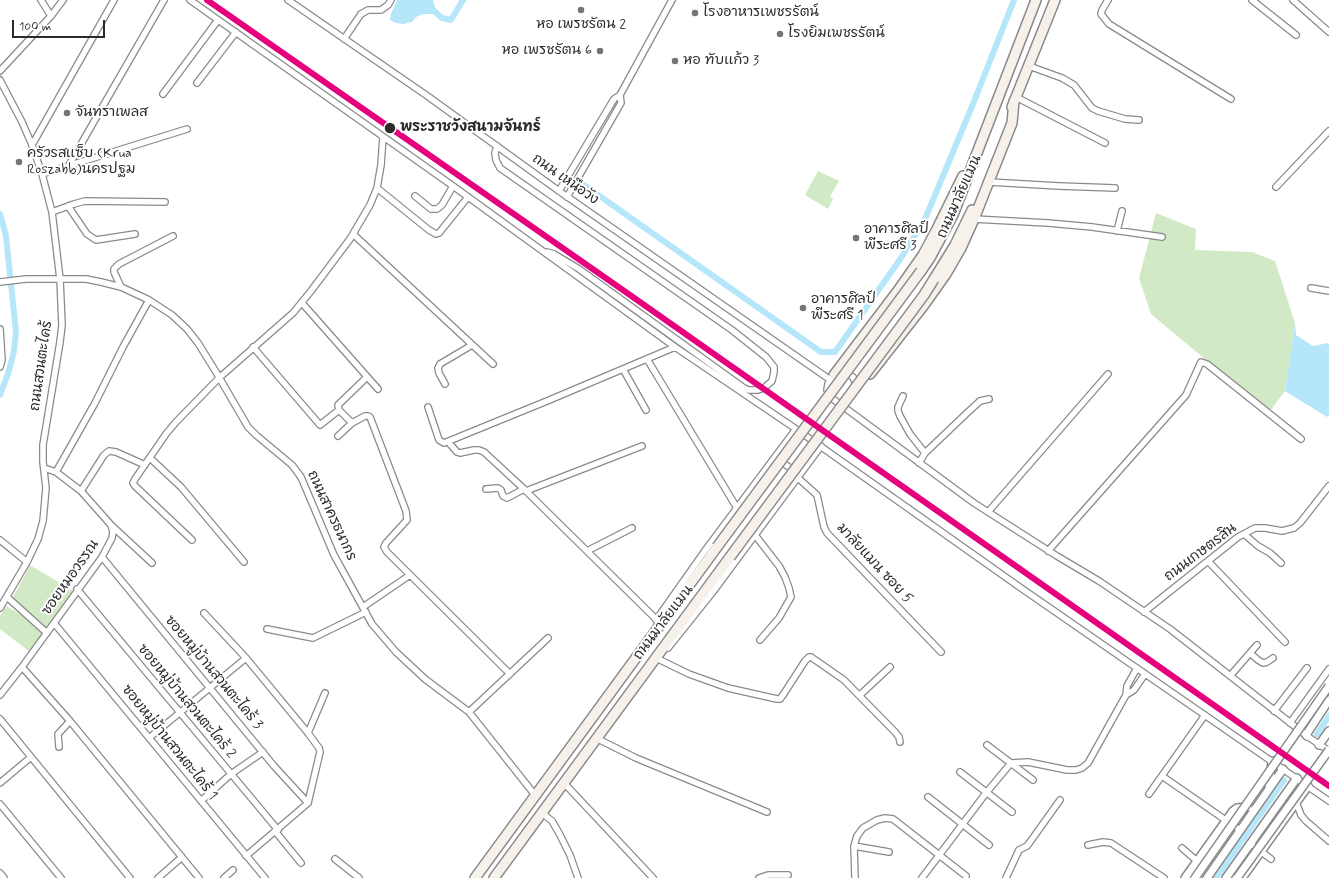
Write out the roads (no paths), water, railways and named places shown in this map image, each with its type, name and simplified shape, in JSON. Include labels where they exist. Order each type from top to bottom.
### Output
[{"type":"highway","name":"ถนนมาลัยแมน","points":[[475,878],[659,622],[717,547],[930,258],[953,215],[1036,0]]},
{"type":"highway","name":"ถนนมาลัยแมน","points":[[494,878],[924,296],[955,245],[968,218],[1054,0]]},
{"type":"highway","points":[[845,408],[924,306],[946,274],[961,248],[1012,123],[1015,99]]},
{"type":"highway","points":[[831,377],[898,292],[915,267],[938,229],[962,177],[975,157]]},
{"type":"street","points":[[41,0],[51,16]]},
{"type":"street","points":[[0,71],[51,16],[63,0]]},
{"type":"street","points":[[32,145],[114,0]]},
{"type":"street","points":[[69,165],[164,0]]},
{"type":"street","points":[[190,0],[453,186],[675,347],[821,446],[1145,674],[1329,801]]},
{"type":"street","name":"ถนน เหนือวัง","points":[[288,0],[497,146],[567,197],[831,377]]},
{"type":"street","points":[[344,38],[361,14],[368,10],[382,10],[391,0]]},
{"type":"street","points":[[559,191],[614,99],[620,95],[672,0]]},
{"type":"street","points":[[1108,0],[1102,10],[1102,14],[1109,24],[1231,99]]},
{"type":"street","points":[[1252,0],[1296,35]]},
{"type":"street","points":[[1293,0],[1329,32]]},
{"type":"street","points":[[163,94],[218,20]]},
{"type":"street","points":[[197,83],[236,32]]},
{"type":"street","points":[[1028,66],[1062,78],[1074,85],[1092,108],[1098,112],[1125,119],[1139,120]]},
{"type":"street","name":"ถนนสวนตะไคร้","points":[[0,80],[32,145],[42,174],[52,212],[60,279],[62,325],[43,445],[46,488],[43,521],[38,539],[27,562],[1,605]]},
{"type":"street","points":[[567,197],[621,103],[620,95]]},
{"type":"street","points":[[1015,99],[1105,143]]},
{"type":"street","points":[[42,174],[187,129]]},
{"type":"street","points":[[1276,187],[1329,132]]},
{"type":"street","points":[[192,540],[134,486],[133,483],[135,478],[176,422],[219,378],[293,313],[302,303],[353,234],[377,188],[381,165],[383,137]]},
{"type":"street","points":[[497,146],[495,153],[496,160],[500,168],[732,330],[766,356],[774,367],[774,376],[772,380],[764,388],[758,390],[749,390],[744,388],[566,260],[554,254],[543,251]]},
{"type":"street","points":[[989,182],[1115,188]]},
{"type":"street","points":[[415,196],[431,209],[437,209],[442,205],[453,186]]},
{"type":"street","points":[[377,188],[436,234],[439,233],[468,197]]},
{"type":"street","points":[[52,212],[85,201],[165,202]]},
{"type":"street","points":[[68,206],[87,234],[96,240],[135,234]]},
{"type":"street","points":[[1117,231],[1122,211]]},
{"type":"street","points":[[974,219],[1035,222],[1162,237]]},
{"type":"street","points":[[353,234],[493,364]]},
{"type":"street","points":[[121,287],[114,272],[114,269],[119,264],[173,236]]},
{"type":"street","name":"ถนนสาครธนากร","points":[[2,281],[26,279],[86,279],[121,287],[149,300],[172,315],[187,329],[198,343],[248,427],[292,465],[301,477],[334,555],[364,610],[381,635],[425,679],[469,712],[535,795]]},
{"type":"street","points":[[1311,288],[1329,290]]},
{"type":"street","points":[[56,472],[95,403],[123,347],[149,300]]},
{"type":"street","points":[[302,303],[378,390]]},
{"type":"street","points":[[0,329],[2,360],[0,367]]},
{"type":"street","points":[[445,384],[439,374],[438,368],[440,364],[472,345]]},
{"type":"street","points":[[253,347],[318,424],[322,424],[339,410]]},
{"type":"street","points":[[428,407],[439,440],[444,442],[675,347]]},
{"type":"street","points":[[647,359],[737,508]]},
{"type":"street","points":[[1048,551],[1186,395],[1201,362],[1207,364],[1301,439]]},
{"type":"street","points":[[623,369],[646,410]]},
{"type":"street","points":[[857,391],[856,381],[850,374],[842,372],[831,377],[828,390],[833,399],[845,408],[988,512],[1048,551],[1099,581],[1170,629],[1306,736],[1329,750],[1237,878]]},
{"type":"street","points":[[988,512],[1108,374]]},
{"type":"street","points":[[352,423],[339,410],[338,405],[367,377]]},
{"type":"street","points":[[903,396],[898,407],[898,411],[910,434],[925,453]]},
{"type":"street","points":[[919,463],[925,453],[980,401],[989,399]]},
{"type":"street","points":[[338,436],[352,423],[365,416],[370,417],[406,511],[407,520],[384,547],[410,575],[510,674]]},
{"type":"street","points":[[450,444],[457,452],[460,453],[474,450],[484,452],[525,490],[659,622],[737,508],[796,429]]},
{"type":"street","points":[[486,489],[498,488],[501,490],[503,496],[507,498],[642,446]]},
{"type":"street","points":[[821,446],[756,535],[683,630],[667,649],[657,656],[689,674],[728,688],[777,699],[780,699],[805,662],[809,657],[811,657],[840,677],[860,695],[895,732],[899,737],[900,742]]},
{"type":"street","points":[[81,490],[104,455],[109,451],[116,452],[145,466]]},
{"type":"street","points":[[778,453],[783,463],[795,472],[802,473]]},
{"type":"street","points":[[150,458],[181,487],[244,562]]},
{"type":"street","points":[[44,468],[56,472],[81,490],[111,525],[152,563]]},
{"type":"street","name":"มาลัยแมน ซอย 5","points":[[798,478],[817,495],[824,527],[827,533],[941,652]]},
{"type":"street","name":"ถนนเกษตรสิน","points":[[1144,612],[1238,537],[1256,528],[1282,531],[1294,528],[1300,523],[1329,486]]},
{"type":"street","name":"ซอยหมอวรรณ","points":[[0,694],[22,667],[77,589],[102,557],[112,538],[113,532],[111,525]]},
{"type":"street","points":[[587,551],[632,528]]},
{"type":"street","points":[[1244,534],[1281,563]]},
{"type":"street","points":[[756,535],[785,577],[791,597],[779,618],[760,640]]},
{"type":"street","points":[[0,540],[27,562]]},
{"type":"street","name":"ซอยหมู่บ้านสวนตะไคร้ 3","points":[[102,557],[209,688],[308,803]]},
{"type":"street","points":[[1208,561],[1285,642]]},
{"type":"street","points":[[267,629],[313,638],[364,610],[410,575]]},
{"type":"street","name":"ซอยหมู่บ้านสวนตะไคร้ 2","points":[[77,589],[231,774],[301,863]]},
{"type":"street","points":[[7,596],[47,633]]},
{"type":"street","points":[[204,613],[246,658],[308,733],[319,748],[320,752],[308,803],[246,856]]},
{"type":"street","name":"ซอยหมู่บ้านสวนตะไคร้ 1","points":[[54,623],[264,878]]},
{"type":"street","points":[[469,712],[548,638]]},
{"type":"street","points":[[1230,676],[1257,646]]},
{"type":"street","points":[[1250,653],[1263,663],[1272,658]]},
{"type":"street","points":[[149,738],[246,658]]},
{"type":"street","points":[[22,667],[70,721],[199,878]]},
{"type":"street","points":[[860,695],[890,667]]},
{"type":"street","points":[[1011,762],[1028,762],[1067,770],[1082,768],[1088,763],[1126,695],[1127,686],[1137,668]]},
{"type":"street","points":[[1274,711],[1307,668]]},
{"type":"street","points":[[1290,723],[1329,669]]},
{"type":"street","points":[[1126,695],[1134,690],[1145,674]]},
{"type":"street","points":[[1195,878],[1329,686]]},
{"type":"street","points":[[308,733],[325,693]]},
{"type":"street","points":[[1306,736],[1329,700]]},
{"type":"street","points":[[1149,794],[1206,716]]},
{"type":"street","points":[[0,719],[130,878]]},
{"type":"street","points":[[59,747],[58,734],[70,721]]},
{"type":"street","points":[[1319,745],[1329,731]]},
{"type":"street","points":[[596,738],[636,758],[767,812]]},
{"type":"street","points":[[987,745],[1033,780]]},
{"type":"street","points":[[201,801],[231,774],[263,752]]},
{"type":"street","points":[[0,783],[31,757]]},
{"type":"street","points":[[1269,789],[1272,761]]},
{"type":"street","points":[[922,878],[938,855],[1011,762]]},
{"type":"street","points":[[1206,878],[1283,769]]},
{"type":"street","points":[[960,772],[1012,812]]},
{"type":"street","points":[[1162,776],[1240,830]]},
{"type":"street","points":[[1226,878],[1297,778]]},
{"type":"street","points":[[564,782],[653,878]]},
{"type":"street","points":[[1242,878],[1308,786]]},
{"type":"street","points":[[1288,791],[1298,800],[1301,815],[1306,821],[1329,840]]},
{"type":"street","points":[[928,797],[989,845]]},
{"type":"street","points":[[1006,878],[1019,850],[1027,846],[1060,800]]},
{"type":"street","points":[[0,804],[61,878]]},
{"type":"street","points":[[1185,878],[1233,811],[1237,808],[1256,807]]},
{"type":"street","points":[[542,813],[552,821],[559,833],[570,855],[578,878]]},
{"type":"street","points":[[855,878],[854,846],[857,836],[863,828],[877,820],[884,818],[893,819],[966,876]]},
{"type":"street","points":[[1088,845],[1103,842],[1111,843],[1164,878]]},
{"type":"street","points":[[1251,844],[1271,859]]},
{"type":"street","points":[[854,846],[889,852]]},
{"type":"street","points":[[1182,848],[1197,861]]},
{"type":"street","points":[[158,878],[182,857]]},
{"type":"street","points":[[335,859],[359,878]]},
{"type":"street","points":[[224,878],[233,870]]},
{"type":"street","points":[[0,873],[4,878]]},
{"type":"street","points":[[759,878],[768,875],[788,875]]},
{"type":"water","points":[[397,0],[433,0],[437,14],[423,14],[416,17],[412,22],[403,24],[396,23],[390,20]]},
{"type":"water","points":[[1295,323],[1296,335],[1313,346],[1329,344],[1329,415],[1327,417],[1285,391]]},
{"type":"waterway","points":[[422,0],[442,18],[451,20],[463,0]]},
{"type":"waterway","points":[[584,185],[821,352],[835,352],[901,258],[925,219],[1014,0]]},
{"type":"waterway","points":[[0,214],[6,236],[16,332],[14,351],[8,374],[0,395]]},
{"type":"waterway","points":[[1317,734],[1329,716]]},
{"type":"waterway","points":[[1216,878],[1284,780]]},
{"type":"place","name":"หอ เพรชรัตน 2","points":[[581,10]]},
{"type":"place","name":"โรงอาหารเพชรรัตน์","points":[[695,13]]},
{"type":"place","name":"โรงยิมเพชรรัตน์","points":[[780,34]]},
{"type":"place","name":"หอ เพรชรัตน 6","points":[[600,51]]},
{"type":"place","name":"หอ ทับแก้ว 3","points":[[675,61]]},
{"type":"place","name":"จันทราเพลส","points":[[67,113]]},
{"type":"place","name":"พระราชวังสนามจันทร์","points":[[390,128]]},
{"type":"place","name":"ครัวรสแซ็บ (Krua Roszabb)นครปฐม","points":[[19,162]]},
{"type":"place","name":"อาคารศิลป์ พีระศรี 3","points":[[856,238]]},
{"type":"place","name":"อาคารศิลป์ พีระศรี 1","points":[[803,308]]}]
